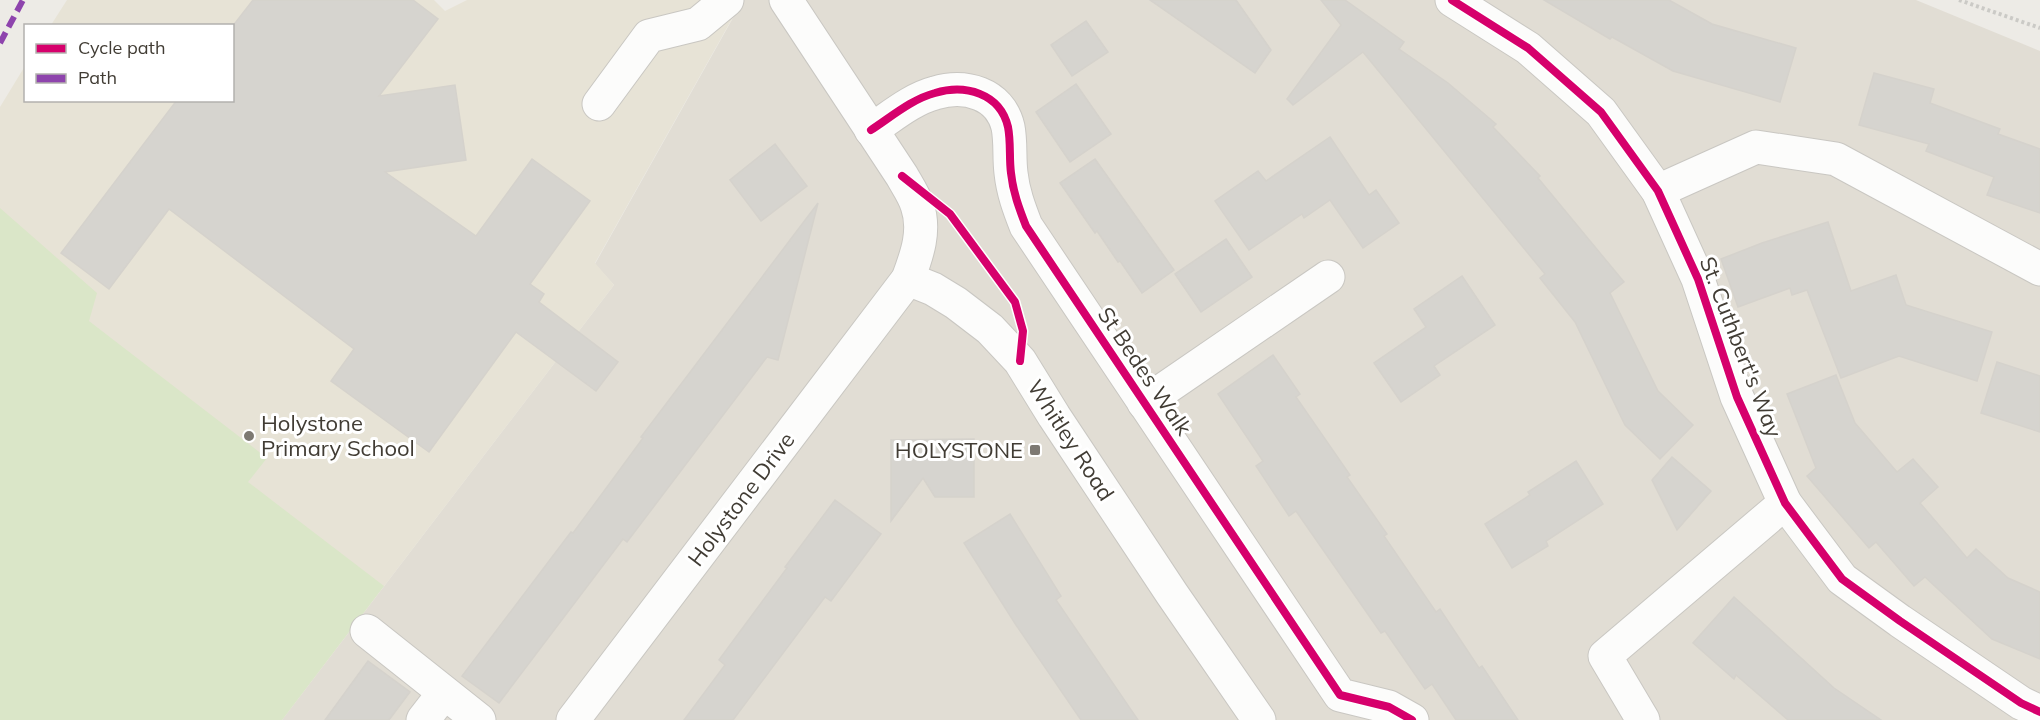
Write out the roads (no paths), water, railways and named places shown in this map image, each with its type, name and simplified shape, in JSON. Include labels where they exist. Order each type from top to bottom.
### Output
[{"type":"street","points":[[599,105],[649,36],[698,24],[728,0]]},
{"type":"street","points":[[786,0],[902,176],[917,204],[922,225],[918,251],[909,279]]},
{"type":"street","name":"St. Cuthbert's Way","points":[[1452,0],[1528,48],[1601,112],[1658,191],[1698,279],[1737,397],[1785,503],[1842,579],[2021,703],[2040,712]]},
{"type":"street","name":"St Bedes Walk","points":[[872,130],[904,108],[934,93],[954,90],[975,91],[990,98],[1001,108],[1008,127],[1011,173],[1016,201],[1026,226],[1340,695],[1389,707],[1412,720]]},
{"type":"street","points":[[1658,191],[1756,147],[1836,159],[2040,269]]},
{"type":"street","name":"St Bedes Walk","points":[[1144,403],[1328,277]]},
{"type":"street","name":"Holystone Drive","points":[[573,720],[909,279]]},
{"type":"street","name":"Whitley Road","points":[[909,279],[933,289],[956,303],[990,329],[1020,361],[1053,416],[1259,720]]},
{"type":"street","points":[[1643,720],[1605,656],[1785,503]]},
{"type":"street","points":[[367,631],[479,720]]},
{"type":"street","points":[[423,720],[444,693]]},
{"type":"place","name":"Holystone Primary School","points":[[249,436]]},
{"type":"place","name":"HOLYSTONE","points":[[1035,450]]}]
